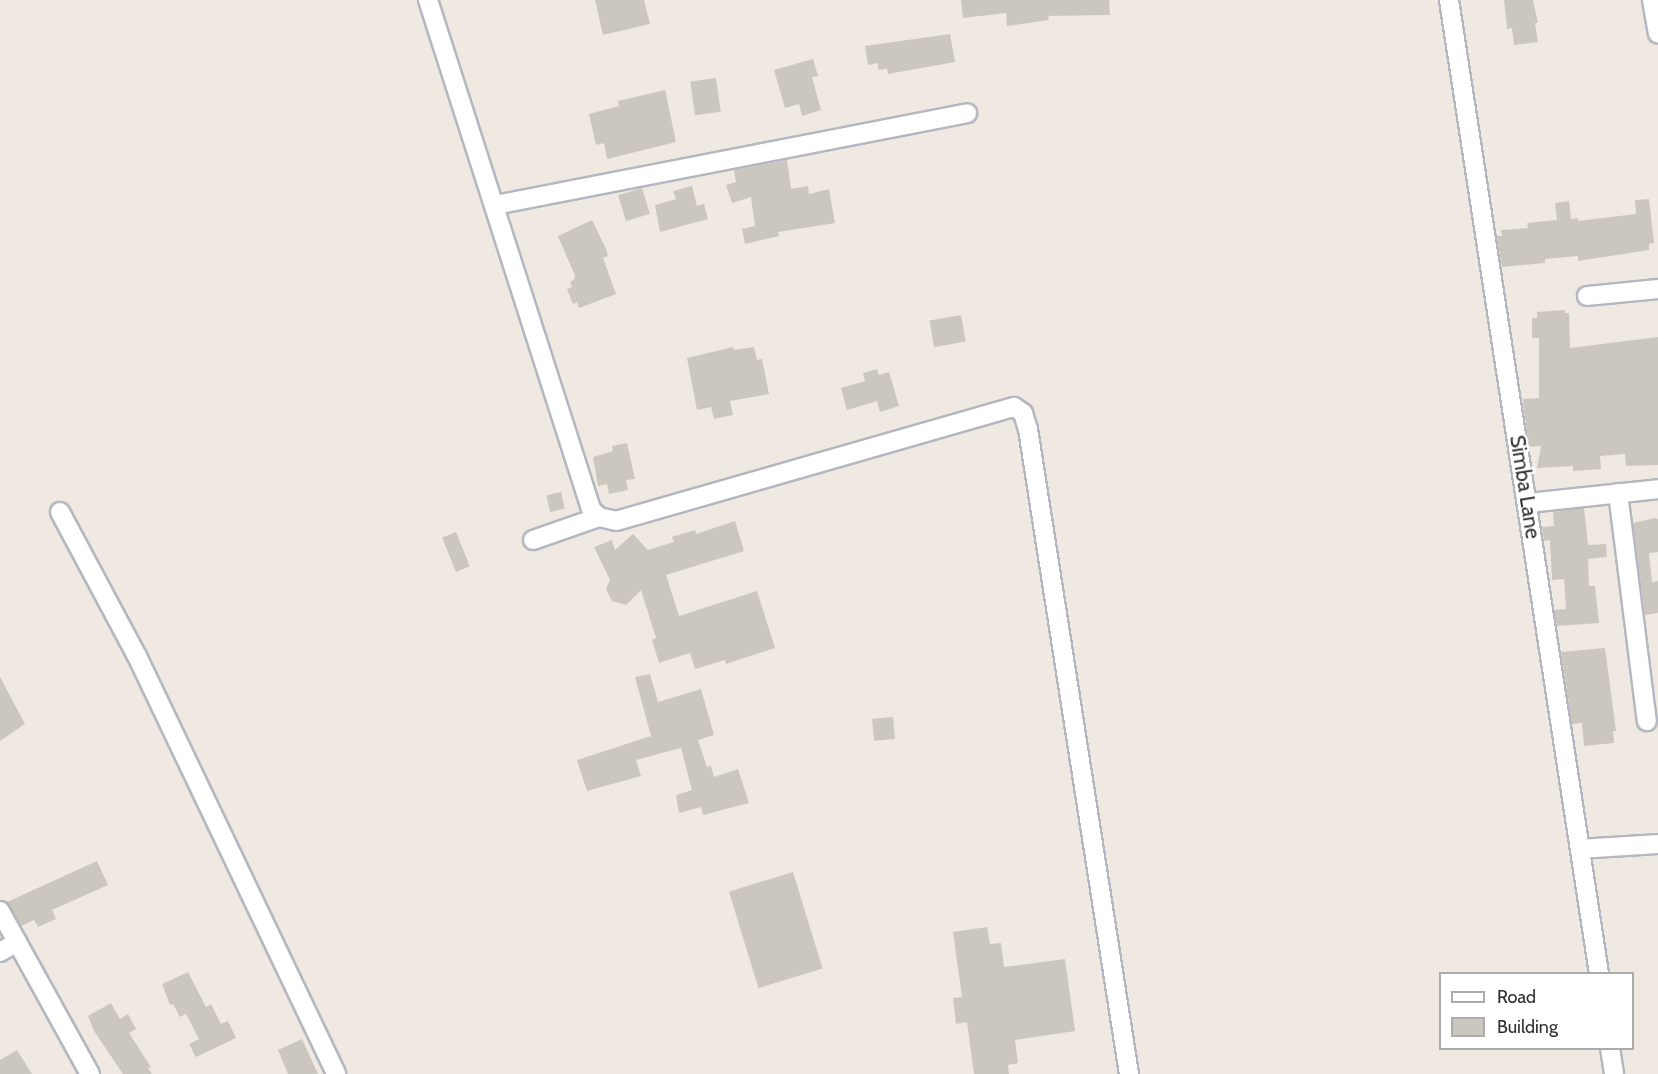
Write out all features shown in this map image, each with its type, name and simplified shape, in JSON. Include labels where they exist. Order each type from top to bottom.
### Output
[{"type":"street","points":[[428,0],[591,509],[599,517],[616,521],[1014,407],[1023,413],[1028,429],[1129,1074]]},
{"type":"street","name":"Simba Lane","points":[[1449,0],[1599,972]]},
{"type":"street","points":[[1653,0],[1658,33]]},
{"type":"street","points":[[495,205],[967,113]]},
{"type":"street","points":[[1587,296],[1658,289]]},
{"type":"street","points":[[1528,503],[1658,489]]},
{"type":"street","points":[[1618,493],[1647,721]]},
{"type":"street","points":[[60,512],[136,656],[336,1074]]},
{"type":"street","points":[[533,540],[599,517]]},
{"type":"street","points":[[1640,656],[1658,656]]},
{"type":"street","points":[[1580,849],[1658,844]]},
{"type":"street","points":[[0,912],[90,1074]]},
{"type":"street","points":[[0,952],[17,942]]},
{"type":"street","points":[[1610,1050],[1614,1074]]},
{"type":"building","points":[[595,0],[644,0],[650,24],[603,35]]},
{"type":"building","points":[[961,0],[1109,0],[1110,15],[1048,16],[1049,20],[1007,26],[1006,13],[963,18]]},
{"type":"building","points":[[1504,0],[1533,0],[1538,23],[1535,23],[1538,42],[1514,45],[1512,28],[1507,29]]},
{"type":"building","points":[[950,34],[955,62],[888,74],[887,69],[878,70],[878,63],[868,65],[865,46]]},
{"type":"building","points":[[813,59],[818,76],[812,77],[821,110],[802,116],[799,104],[785,108],[774,70]]},
{"type":"building","points":[[716,78],[721,112],[695,115],[690,82]]},
{"type":"building","points":[[665,90],[676,142],[607,159],[604,143],[596,145],[589,114],[619,106],[618,101]]},
{"type":"building","points":[[787,160],[791,189],[808,186],[809,194],[829,189],[835,223],[778,232],[779,236],[745,244],[742,229],[755,226],[751,197],[732,203],[726,185],[736,182],[734,170]]},
{"type":"building","points":[[692,186],[697,206],[704,204],[708,219],[660,232],[655,205],[676,199],[673,191]]},
{"type":"building","points":[[642,188],[650,214],[626,221],[618,195]]},
{"type":"building","points":[[1649,199],[1654,243],[1649,244],[1649,250],[1578,261],[1578,256],[1545,259],[1545,263],[1502,267],[1497,236],[1502,236],[1501,230],[1528,228],[1527,223],[1557,220],[1555,203],[1569,201],[1571,219],[1578,218],[1578,221],[1636,214],[1635,200]]},
{"type":"building","points":[[592,220],[606,249],[608,256],[603,258],[616,294],[579,308],[577,302],[573,304],[567,289],[572,287],[570,282],[575,276],[558,236]]},
{"type":"building","points":[[1565,310],[1565,313],[1569,313],[1570,348],[1658,337],[1658,465],[1626,466],[1625,454],[1600,456],[1601,469],[1573,471],[1573,466],[1537,468],[1541,446],[1529,447],[1523,399],[1539,398],[1539,338],[1532,338],[1532,318],[1537,318],[1537,312]]},
{"type":"building","points":[[961,315],[966,342],[934,347],[929,321]]},
{"type":"building","points":[[733,347],[734,350],[754,347],[757,360],[762,359],[769,394],[730,401],[733,415],[714,419],[711,407],[697,410],[687,358]]},
{"type":"building","points":[[877,369],[879,375],[889,372],[899,406],[880,412],[877,401],[847,410],[841,388],[865,381],[863,373]]},
{"type":"building","points":[[627,443],[635,479],[626,480],[628,490],[609,494],[607,484],[598,486],[593,457],[613,451],[612,446]]},
{"type":"building","points":[[561,492],[565,509],[550,512],[546,495]]},
{"type":"building","points":[[1584,508],[1588,545],[1606,544],[1607,557],[1588,559],[1589,586],[1595,586],[1599,623],[1557,626],[1554,610],[1566,609],[1564,579],[1552,580],[1550,540],[1544,541],[1542,527],[1554,526],[1553,512]]},
{"type":"building","points":[[1658,519],[1658,552],[1649,553],[1652,582],[1658,581],[1658,613],[1645,615],[1633,523]]},
{"type":"building","points":[[735,521],[744,551],[666,575],[679,616],[757,591],[775,648],[726,664],[725,660],[695,669],[690,653],[659,663],[652,640],[656,638],[641,590],[626,605],[612,601],[606,589],[610,580],[594,547],[612,540],[615,550],[633,534],[648,550],[674,542],[672,537],[695,530],[696,534]]},
{"type":"building","points":[[456,532],[470,566],[456,572],[442,538]]},
{"type":"building","points":[[1605,648],[1616,731],[1613,731],[1614,743],[1584,746],[1582,723],[1572,724],[1561,652]]},
{"type":"building","points":[[650,674],[658,702],[701,689],[714,735],[698,740],[707,767],[711,766],[714,777],[738,769],[749,803],[703,815],[701,807],[679,813],[676,795],[692,790],[681,748],[636,760],[641,776],[587,791],[577,760],[651,736],[635,677]]},
{"type":"building","points":[[0,677],[25,724],[0,741]]},
{"type":"building","points":[[893,717],[895,739],[874,741],[872,719]]},
{"type":"building","points":[[97,861],[108,885],[52,910],[56,919],[38,927],[34,920],[21,926],[7,902]]},
{"type":"building","points":[[793,872],[823,969],[758,988],[729,892]]},
{"type":"building","points":[[987,927],[990,944],[1001,943],[1004,967],[1065,959],[1075,1031],[1015,1040],[1018,1063],[1008,1065],[1009,1074],[974,1074],[967,1022],[956,1024],[953,998],[962,997],[953,932]]},
{"type":"building","points":[[188,972],[206,1007],[211,1004],[221,1024],[228,1021],[236,1038],[196,1057],[189,1044],[199,1039],[186,1014],[180,1017],[173,1004],[170,1005],[162,984]]},
{"type":"building","points":[[111,1003],[120,1019],[128,1014],[136,1029],[129,1033],[151,1067],[148,1068],[152,1074],[123,1074],[94,1031],[88,1016]]},
{"type":"building","points":[[302,1039],[318,1074],[288,1074],[278,1050]]},
{"type":"building","points":[[17,1050],[32,1074],[0,1074],[0,1060]]}]
